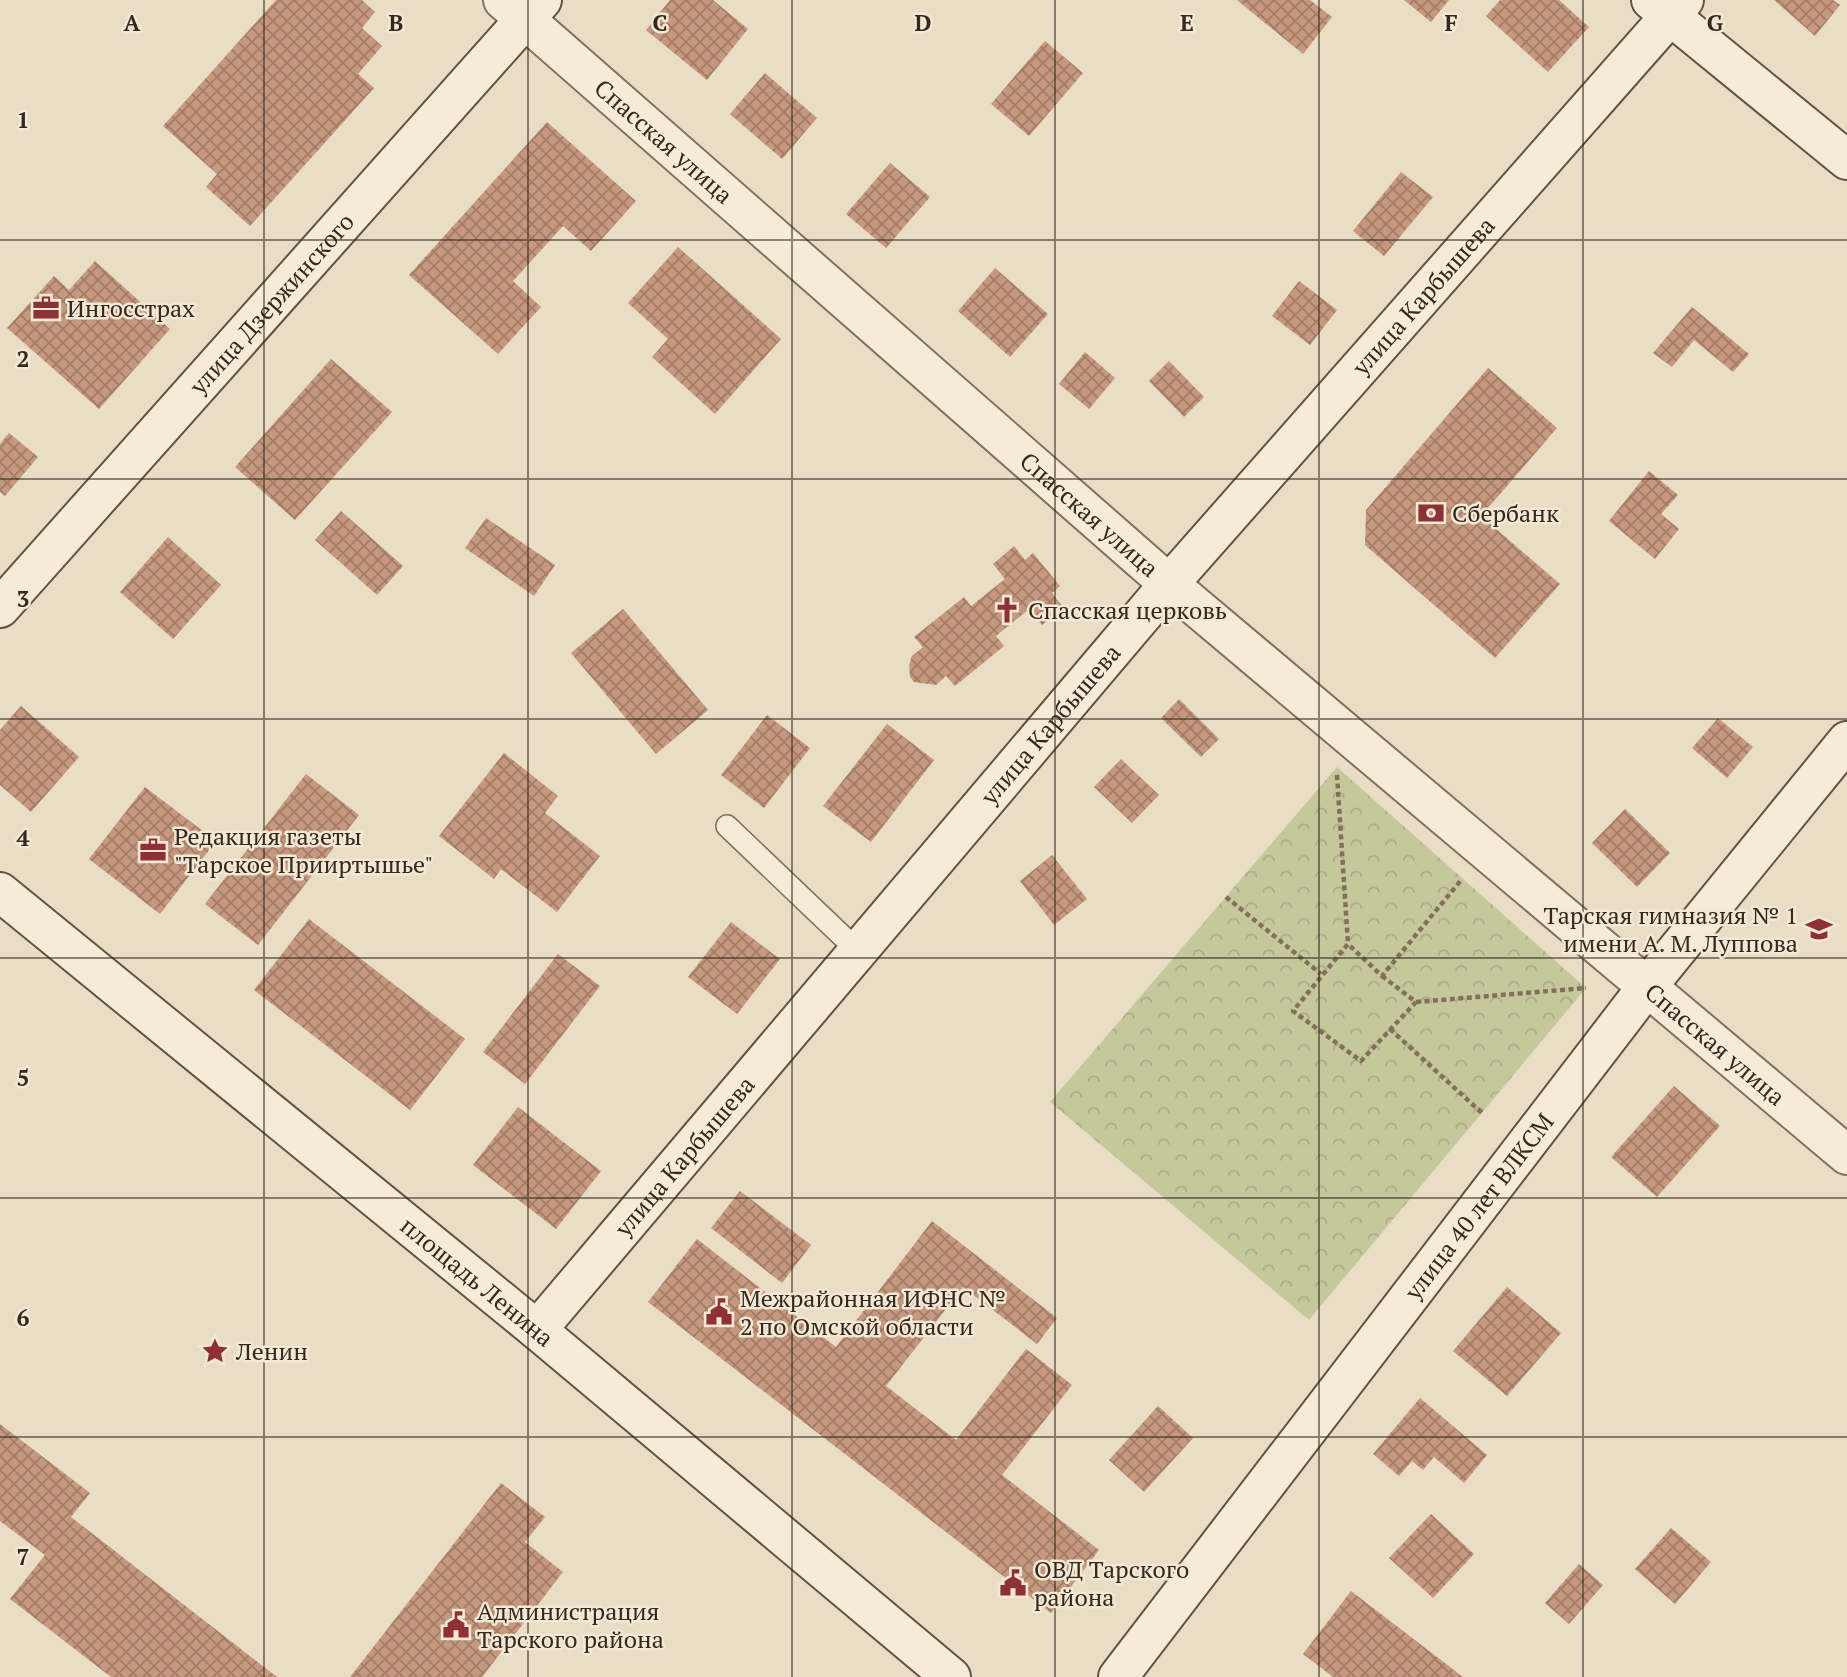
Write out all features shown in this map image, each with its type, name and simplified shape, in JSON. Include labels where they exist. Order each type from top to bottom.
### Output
[{"type":"street","points":[[1668,5],[1847,160]]},
{"type":"street","name":"улица Карбышева","points":[[537,1330],[1169,584],[1668,5]]},
{"type":"street","name":"Спасская улица","points":[[523,6],[1169,584],[1847,1155]]},
{"type":"street","name":"улица Дзержинского","points":[[0,608],[523,6]]},
{"type":"street","name":"улица 40 лет ВЛКСМ","points":[[1118,1677],[1646,988],[1847,741]]},
{"type":"street","name":"площадь Ленина","points":[[0,892],[537,1330],[951,1677]]},
{"type":"lane","points":[[727,826],[858,951]]},
{"type":"path","points":[[1337,767],[1348,944],[1382,976],[1416,1002],[1586,988]]},
{"type":"path","points":[[1382,976],[1463,878]]},
{"type":"path","points":[[1226,897],[1321,974]]},
{"type":"path","points":[[1348,944],[1293,1011],[1361,1062],[1416,1002]]},
{"type":"path","points":[[1390,1030],[1482,1113]]},
{"type":"green space","points":[[1337,767],[1586,988],[1309,1320],[1050,1102]]},
{"type":"building","points":[[276,0],[362,0],[375,12],[362,28],[382,46],[358,74],[374,88],[250,226],[206,187],[217,174],[163,126]]},
{"type":"building","points":[[670,0],[713,0],[748,29],[707,80],[646,30]]},
{"type":"building","points":[[1237,0],[1310,0],[1332,17],[1303,54]]},
{"type":"building","points":[[1404,0],[1449,0],[1431,22]]},
{"type":"building","points":[[1500,0],[1559,0],[1589,27],[1548,72],[1486,16]]},
{"type":"building","points":[[1774,0],[1833,0],[1840,5],[1815,36]]},
{"type":"building","points":[[1045,41],[1083,73],[1029,136],[991,104]]},
{"type":"building","points":[[765,73],[817,118],[782,159],[730,114]]},
{"type":"building","points":[[547,122],[636,201],[591,251],[563,226],[513,281],[541,307],[498,354],[409,275]]},
{"type":"building","points":[[890,163],[930,197],[886,248],[846,214]]},
{"type":"building","points":[[1401,172],[1433,197],[1384,256],[1353,231]]},
{"type":"building","points":[[678,247],[781,339],[715,414],[652,357],[668,339],[628,303]]},
{"type":"building","points":[[95,261],[170,329],[99,409],[7,328],[54,276],[69,290]]},
{"type":"building","points":[[995,268],[1048,314],[1010,357],[958,311]]},
{"type":"building","points":[[1299,281],[1337,310],[1310,345],[1272,316]]},
{"type":"building","points":[[1692,307],[1749,354],[1733,372],[1694,340],[1672,367],[1653,353]]},
{"type":"building","points":[[1085,352],[1115,378],[1089,409],[1059,384]]},
{"type":"building","points":[[331,359],[392,412],[295,520],[235,467]]},
{"type":"building","points":[[1169,361],[1204,397],[1184,417],[1149,381]]},
{"type":"building","points":[[1488,368],[1557,428],[1481,516],[1560,584],[1495,658],[1365,545],[1366,510]]},
{"type":"building","points":[[9,433],[38,457],[5,496],[0,492],[0,444]]},
{"type":"building","points":[[1649,471],[1678,495],[1661,514],[1679,529],[1655,559],[1609,521]]},
{"type":"building","points":[[341,511],[403,566],[377,595],[315,540]]},
{"type":"building","points":[[486,518],[555,565],[534,596],[465,548]]},
{"type":"building","points":[[168,537],[221,585],[173,639],[120,592]]},
{"type":"building","points":[[1014,546],[1025,560],[1033,553],[1060,586],[1052,593],[1064,608],[1042,625],[1029,609],[996,636],[1004,646],[955,686],[946,676],[936,685],[914,682],[910,677],[909,665],[912,656],[923,647],[914,637],[964,597],[971,606],[1005,579],[993,564]]},
{"type":"building","points":[[623,609],[708,710],[656,754],[571,653]]},
{"type":"building","points":[[1179,699],[1219,739],[1201,757],[1161,718]]},
{"type":"building","points":[[21,706],[79,757],[31,812],[0,785],[0,730]]},
{"type":"building","points":[[767,715],[810,748],[764,808],[721,775]]},
{"type":"building","points":[[1718,718],[1753,747],[1727,778],[1692,748]]},
{"type":"building","points":[[887,724],[934,760],[871,842],[823,806]]},
{"type":"building","points":[[504,753],[558,796],[545,813],[600,856],[557,912],[501,869],[494,879],[439,836]]},
{"type":"building","points":[[1121,759],[1159,795],[1132,823],[1094,787]]},
{"type":"building","points":[[306,774],[359,815],[258,945],[205,904]]},
{"type":"building","name":"Редакция газеты \"Тарское Прииртышье\"","points":[[145,787],[216,841],[160,914],[89,859]]},
{"type":"building","points":[[1625,809],[1670,853],[1637,887],[1592,843]]},
{"type":"building","points":[[1052,855],[1087,899],[1054,925],[1020,881]]},
{"type":"building","points":[[309,919],[465,1039],[410,1110],[254,990]]},
{"type":"building","points":[[731,922],[780,959],[737,1014],[688,977]]},
{"type":"building","points":[[558,954],[600,986],[525,1084],[483,1052]]},
{"type":"building","points":[[1674,1086],[1720,1126],[1657,1197],[1611,1157]]},
{"type":"building","points":[[518,1107],[601,1171],[556,1229],[473,1165]]},
{"type":"building","points":[[740,1191],[811,1245],[782,1283],[711,1228]]},
{"type":"building","points":[[932,1221],[1057,1318],[1037,1344],[963,1287],[886,1386],[956,1440],[1026,1349],[1072,1385],[1002,1475],[1099,1550],[1051,1613],[648,1302],[697,1239],[836,1347]]},
{"type":"building","points":[[1507,1287],[1561,1333],[1507,1396],[1453,1351]]},
{"type":"building","points":[[1420,1398],[1487,1455],[1464,1483],[1434,1457],[1423,1470],[1412,1461],[1399,1476],[1373,1454]]},
{"type":"building","points":[[1158,1406],[1193,1438],[1144,1492],[1109,1460]]},
{"type":"building","points":[[0,1424],[90,1493],[71,1517],[277,1677],[111,1677],[10,1599],[45,1555],[0,1521]]},
{"type":"building","name":"Администрация Тарского района","points":[[501,1483],[545,1517],[525,1542],[563,1572],[482,1677],[350,1677]]},
{"type":"building","points":[[1431,1514],[1474,1554],[1433,1598],[1389,1558]]},
{"type":"building","points":[[1671,1528],[1711,1562],[1675,1604],[1635,1569]]},
{"type":"building","points":[[1579,1564],[1603,1585],[1569,1624],[1545,1603]]},
{"type":"building","points":[[1351,1591],[1463,1677],[1333,1677],[1303,1654]]},
{"type":"place","name":"Ингосстрах","points":[[46,308]]},
{"type":"place","name":"Сбербанк","points":[[1431,513]]},
{"type":"place","name":"Спасская церковь","points":[[1007,610]]},
{"type":"place","name":"Редакция газеты \"Тарское Прииртышье\"","points":[[153,850]]},
{"type":"place","name":"Тарская гимназия № 1 имени А. М. Луппова","points":[[1819,929]]},
{"type":"place","name":"Межрайонная ИФНС № 2 по Омской области","points":[[719,1312]]},
{"type":"place","name":"Ленин","points":[[215,1351]]},
{"type":"place","name":"ОВД Тарского района","points":[[1013,1583]]},
{"type":"place","name":"Администрация Тарского района","points":[[456,1625]]}]
